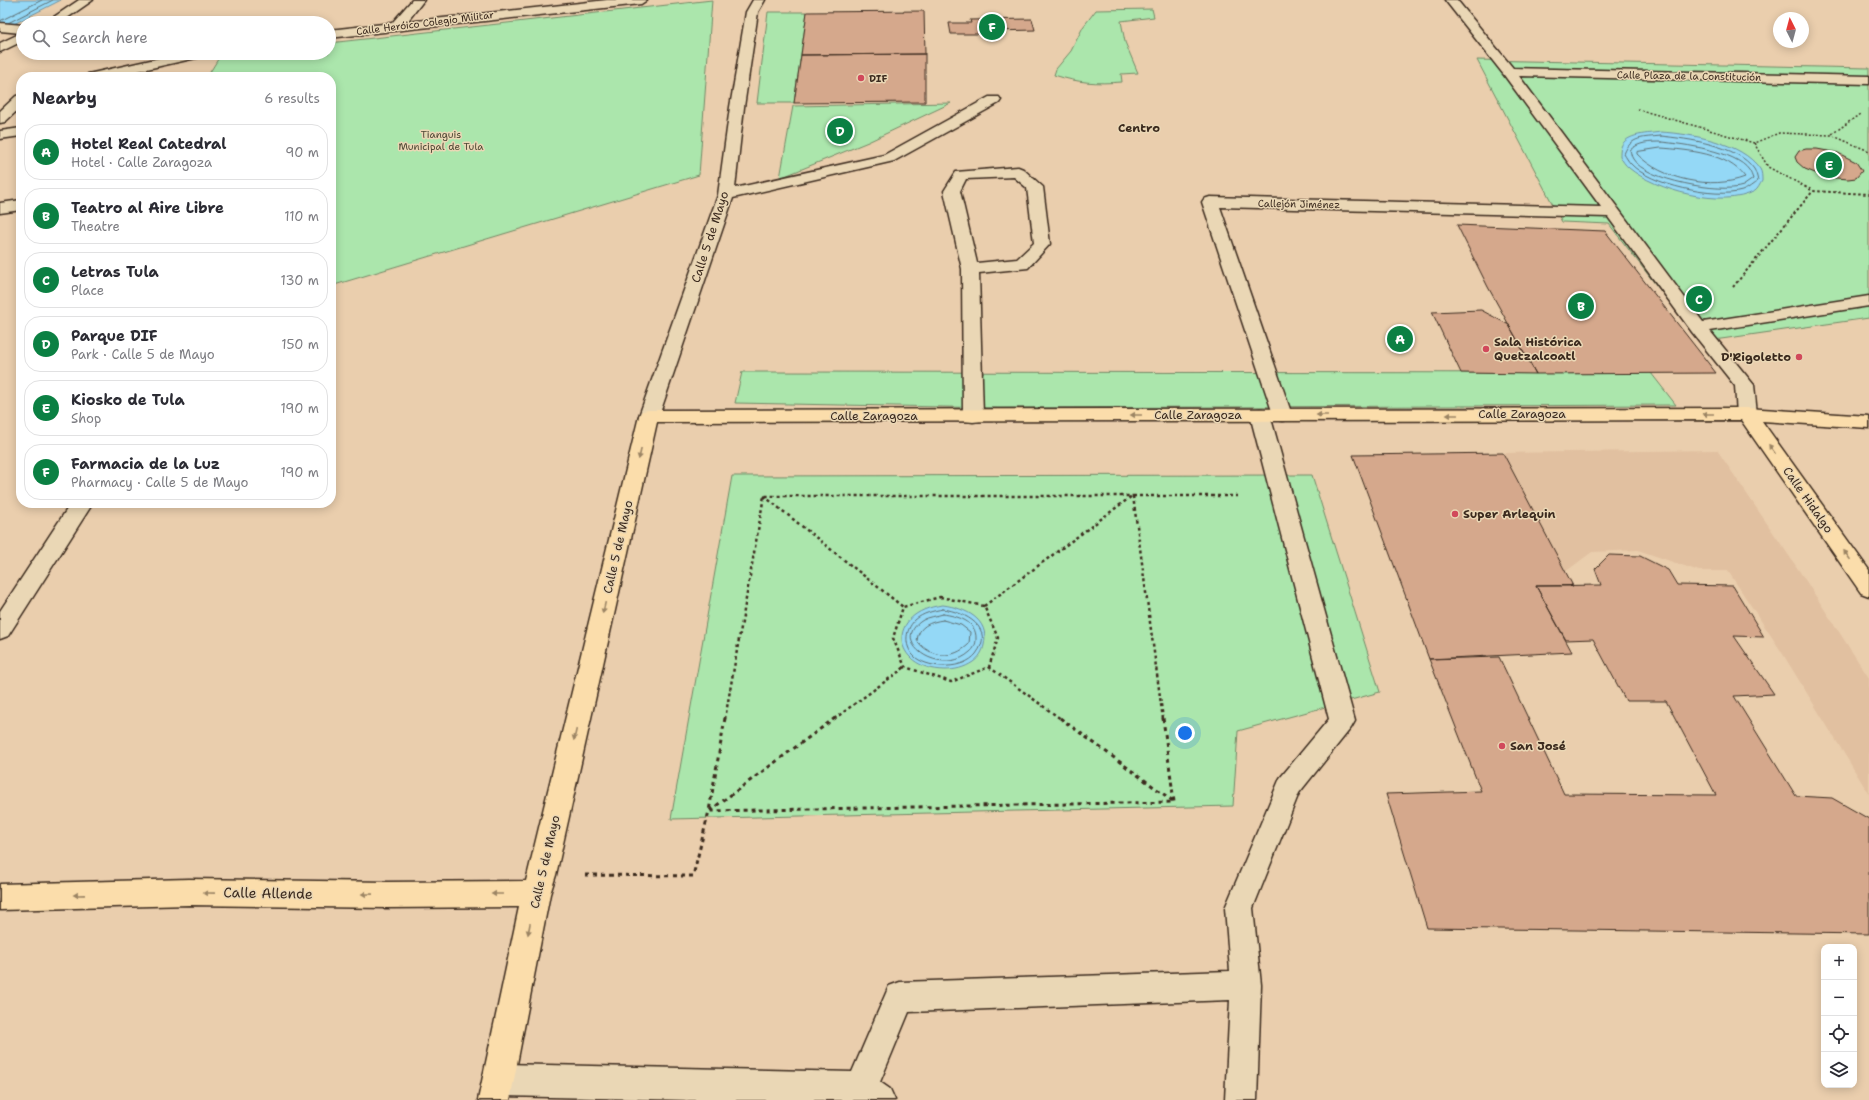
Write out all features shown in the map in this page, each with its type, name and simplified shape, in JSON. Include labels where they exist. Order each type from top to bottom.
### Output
[{"type":"main road","name":"Calle Zaragoza","points":[[649,416],[1747,414],[1869,422]]},
{"type":"main road","name":"Calle Hidalgo","points":[[1747,414],[1869,587]]},
{"type":"main road","name":"Calle 5 de Mayo","points":[[497,1090],[539,884],[649,416]]},
{"type":"main road","name":"Calle Allende","points":[[0,897],[189,892],[387,895],[539,884]]},
{"type":"street","points":[[62,16],[87,0]]},
{"type":"street","points":[[396,27],[418,0]]},
{"type":"street","points":[[514,0],[516,13]]},
{"type":"street","name":"Calle Heróico Colegio Militar","points":[[336,33],[641,0]]},
{"type":"street","name":"Calle 5 de Mayo","points":[[649,416],[726,194],[737,107],[752,12],[759,0]]},
{"type":"street","points":[[1451,0],[1509,72],[1698,328],[1744,385],[1747,414]]},
{"type":"street","points":[[0,27],[16,30]]},
{"type":"street","points":[[0,48],[16,36]]},
{"type":"street","points":[[115,72],[169,60]]},
{"type":"street","name":"Calle Plaza de la Constitución","points":[[1509,72],[1869,80]]},
{"type":"street","points":[[0,99],[16,95]]},
{"type":"street","points":[[726,194],[889,158],[994,100]]},
{"type":"street","points":[[0,119],[16,104]]},
{"type":"street","points":[[0,135],[16,133]]},
{"type":"street","points":[[970,269],[1022,264],[1042,244],[1035,187],[1018,172],[961,175],[952,190],[970,269],[973,416]]},
{"type":"street","name":"Callejón Jiménez","points":[[1246,985],[1239,908],[1289,786],[1342,721],[1271,415],[1210,202],[1613,212]]},
{"type":"street","points":[[0,208],[16,206]]},
{"type":"street","points":[[1698,328],[1869,301]]},
{"type":"street","points":[[0,630],[79,508]]},
{"type":"street","points":[[497,1090],[870,1094],[900,997],[1246,985],[1241,1100]]},
{"type":"path","points":[[1831,135],[1863,112]]},
{"type":"path","points":[[1869,151],[1831,135],[1779,133],[1754,143],[1768,167],[1813,191],[1869,194]]},
{"type":"path","points":[[1698,328],[1813,191]]},
{"type":"path","points":[[903,607],[940,598],[984,606],[1133,495]]},
{"type":"path","points":[[1133,495],[1174,802]]},
{"type":"path","points":[[539,884],[693,876],[709,811],[764,496]]},
{"type":"path","points":[[764,496],[1248,496]]},
{"type":"path","points":[[764,496],[903,607]]},
{"type":"path","points":[[984,606],[998,638],[989,667]]},
{"type":"path","points":[[903,607],[893,638],[905,667],[951,682],[989,667]]},
{"type":"path","points":[[709,811],[905,667]]},
{"type":"path","points":[[989,667],[1174,802]]},
{"type":"path","points":[[709,811],[1174,802]]},
{"type":"shaded area","points":[[1717,450],[1800,572],[1869,678],[1869,794],[1781,651],[1728,571],[1699,571],[1638,550],[1592,552],[1565,572],[1503,453]]},
{"type":"green space","name":"Tianguis Municipal de Tula","points":[[712,0],[699,175],[336,284],[336,72],[210,72],[218,60],[336,60],[336,42]]},
{"type":"green space","points":[[1152,9],[1154,17],[1121,21],[1125,42],[1138,73],[1121,74],[1122,82],[1104,83],[1072,80],[1054,75],[1056,69],[1071,51],[1083,27],[1096,10]]},
{"type":"green space","points":[[768,12],[807,12],[794,103],[757,103]]},
{"type":"green space","points":[[1477,60],[1869,68],[1869,318],[1700,342],[1609,224],[1562,222]]},
{"type":"green space","points":[[951,103],[868,142],[780,178],[793,106]]},
{"type":"green space","points":[[742,372],[1651,373],[1676,405],[999,408],[735,403]]},
{"type":"green space","points":[[1312,475],[1380,692],[1238,731],[1233,806],[671,819],[732,476]]},
{"type":"water","points":[[0,0],[61,0],[30,16],[16,16],[16,23],[0,31]]},
{"type":"water","points":[[1661,132],[1701,137],[1729,146],[1752,160],[1761,170],[1762,181],[1755,191],[1741,196],[1725,198],[1690,194],[1672,190],[1655,183],[1628,167],[1620,156],[1620,150],[1624,142],[1628,139],[1638,135]]},
{"type":"water","points":[[943,605],[960,609],[974,616],[983,628],[985,636],[983,650],[977,658],[966,666],[952,670],[927,667],[914,660],[905,651],[902,640],[904,628],[911,618],[924,610]]},
{"type":"building","points":[[924,11],[925,54],[801,55],[807,12]]},
{"type":"building","points":[[1032,19],[1035,30],[995,31],[996,34],[951,34],[949,23],[971,23],[970,20]]},
{"type":"building","name":"DIF","points":[[925,54],[925,102],[794,103],[801,55]]},
{"type":"building","points":[[1806,149],[1817,149],[1838,153],[1856,162],[1862,171],[1856,178],[1848,179],[1825,177],[1805,169],[1797,162],[1795,157],[1799,151]]},
{"type":"building","points":[[1457,225],[1605,231],[1716,373],[1536,374],[1488,287]]},
{"type":"building","name":"Sala Histórica Quetzalcoatl","points":[[1481,310],[1509,325],[1536,374],[1461,373],[1432,312]]},
{"type":"building","name":"Super Arlequin","points":[[1503,453],[1573,586],[1536,586],[1572,652],[1429,659],[1353,455]]},
{"type":"building","name":"San José","points":[[1609,555],[1640,556],[1668,570],[1677,585],[1733,586],[1764,637],[1734,636],[1774,694],[1734,696],[1796,796],[1832,798],[1869,819],[1869,934],[1427,928],[1386,794],[1481,791],[1429,659],[1499,657],[1564,794],[1716,795],[1666,701],[1626,701],[1593,639],[1566,640],[1536,586],[1601,585],[1595,569]]},
{"type":"place","name":"Farmacia de la Luz","points":[[992,27]]},
{"type":"place","name":"DIF","points":[[861,78]]},
{"type":"place","name":"Parque DIF","points":[[840,131]]},
{"type":"place","name":"Kiosko de Tula","points":[[1829,165]]},
{"type":"place","name":"Letras Tula","points":[[1699,299]]},
{"type":"place","name":"Teatro al Aire Libre","points":[[1581,306]]},
{"type":"place","name":"Hotel Real Catedral","points":[[1400,339]]},
{"type":"place","name":"Sala Histórica Quetzalcoatl","points":[[1486,349]]},
{"type":"place","name":"D'Rigoletto","points":[[1799,357]]},
{"type":"place","name":"Super Arlequin","points":[[1455,514]]},
{"type":"place","name":"San José","points":[[1502,746]]},
{"type":"district","name":"Centro","points":[[1139,128]]}]
